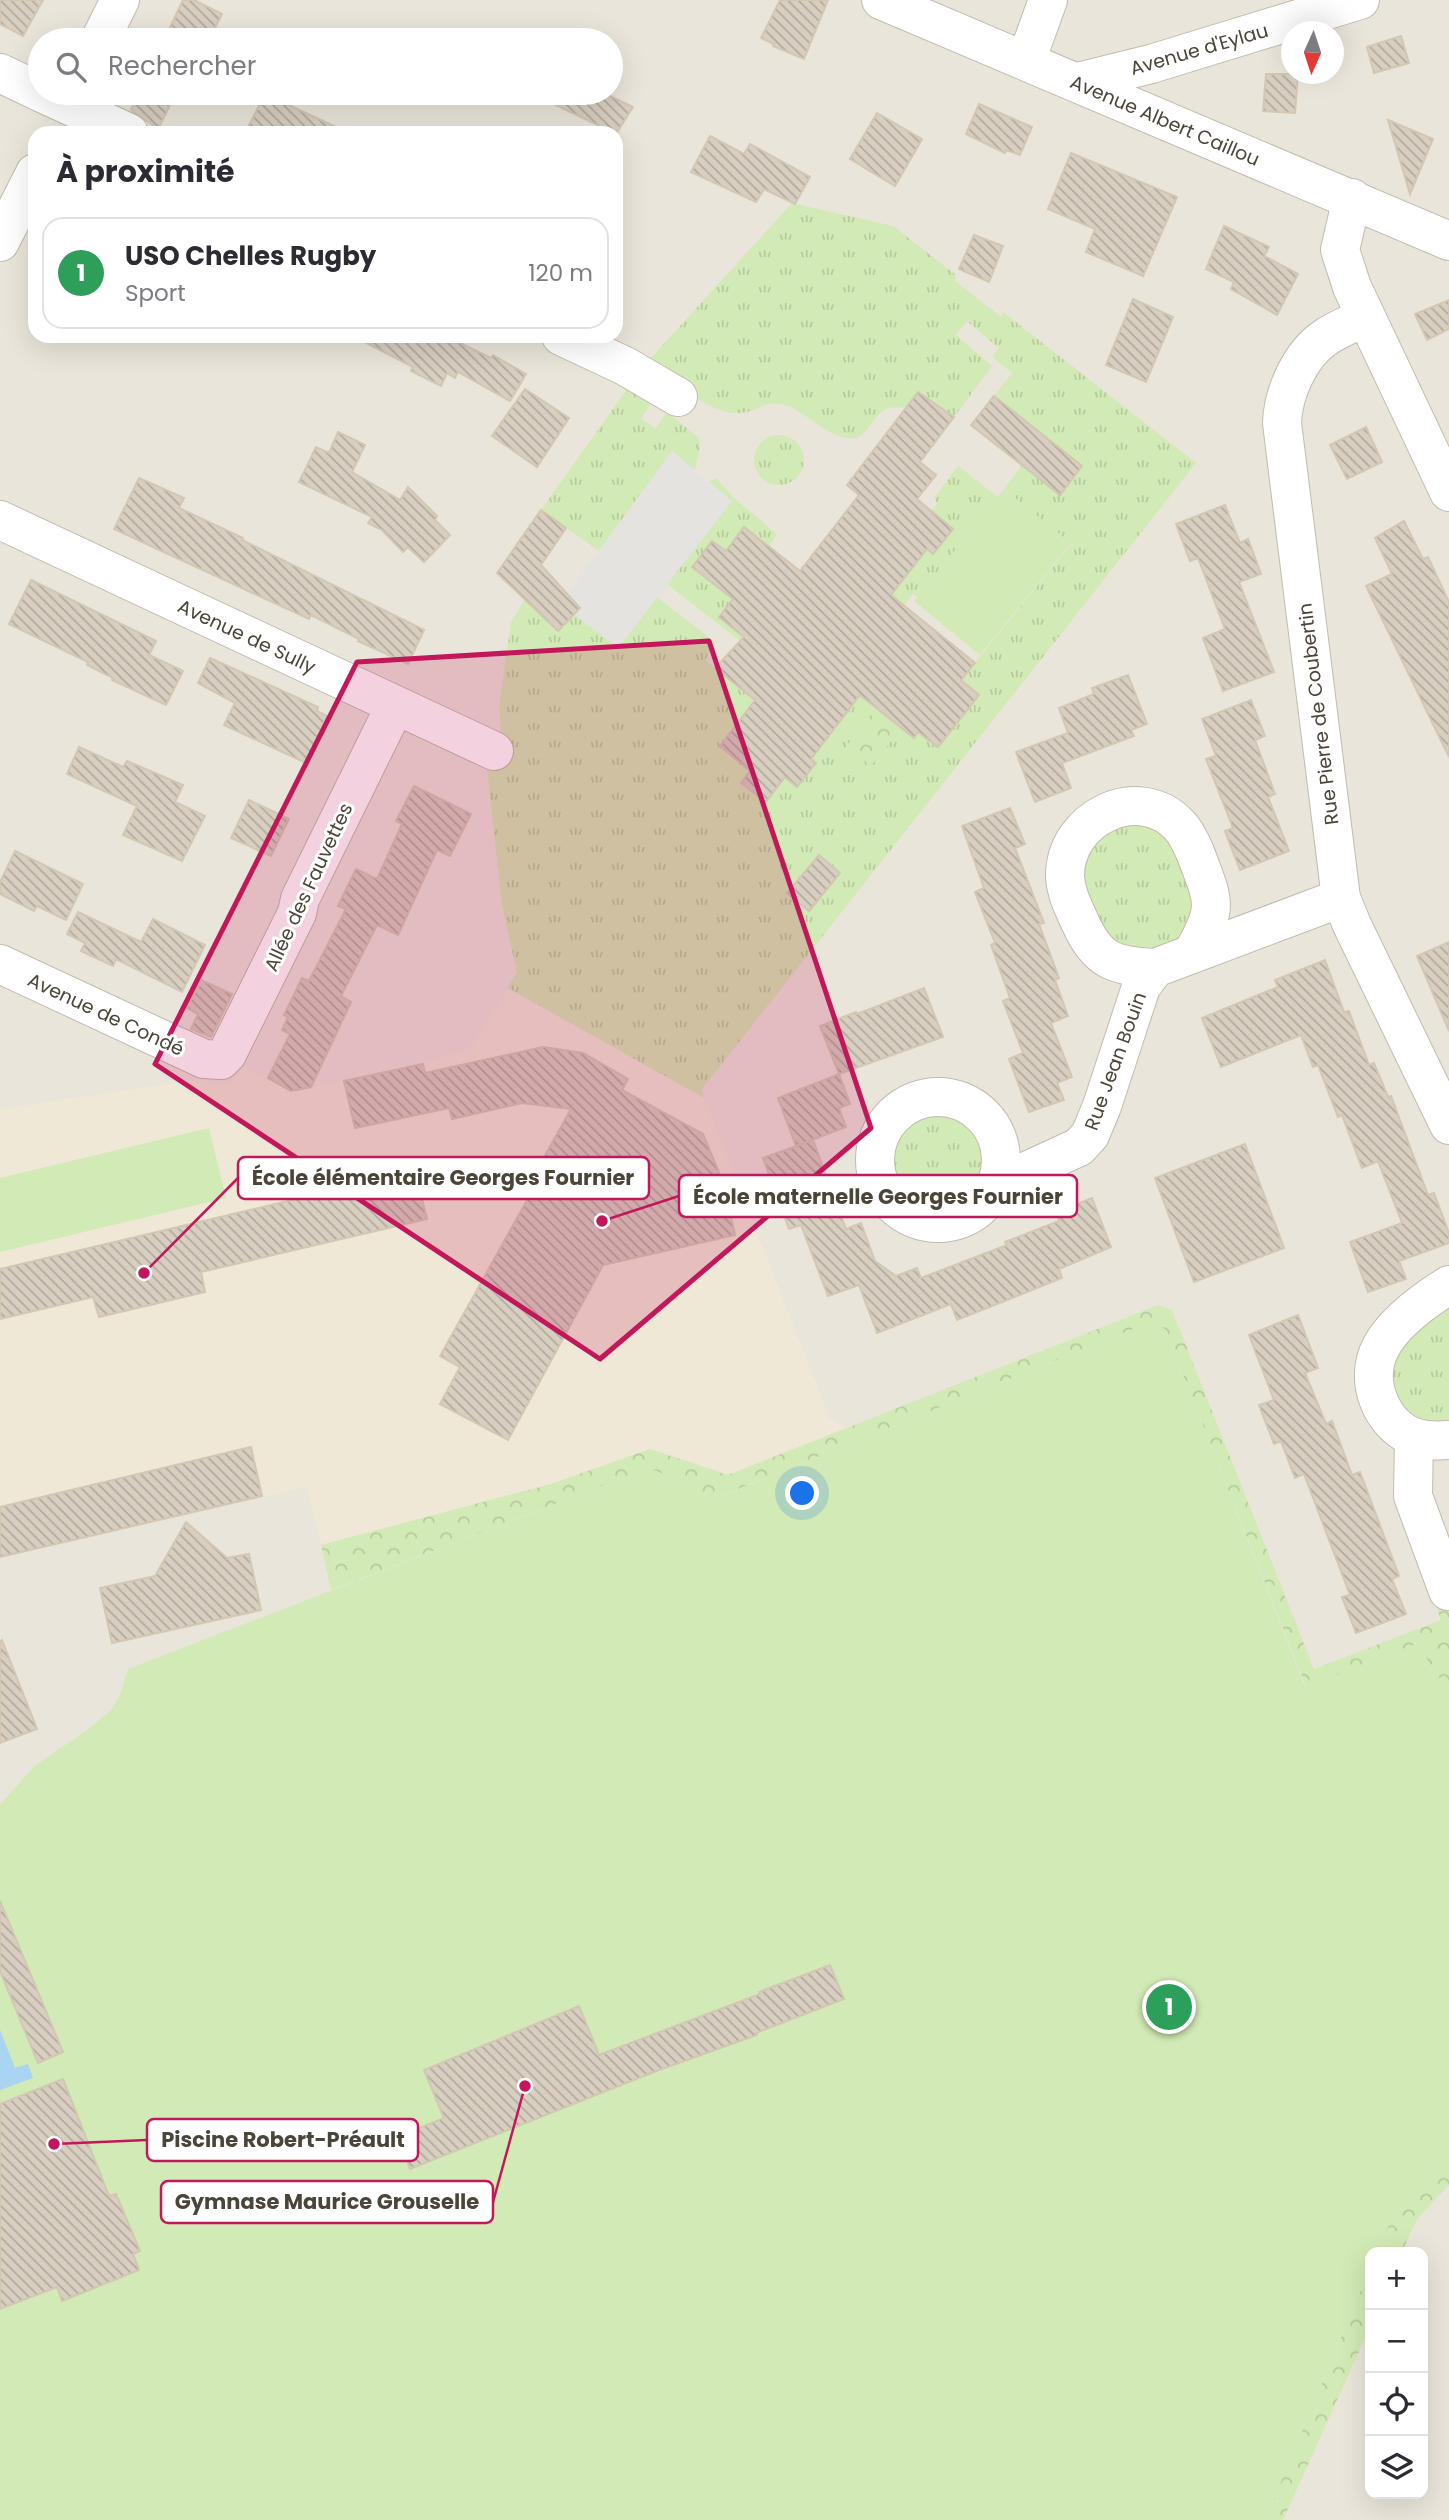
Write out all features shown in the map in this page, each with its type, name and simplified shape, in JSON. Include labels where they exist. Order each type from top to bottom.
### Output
[{"type":"street","points":[[106,28],[120,0]]},
{"type":"street","name":"Avenue Albert Caillou","points":[[881,0],[1449,240]]},
{"type":"street","points":[[1026,61],[1048,0]]},
{"type":"street","name":"Avenue d'Eylau","points":[[1078,82],[1151,64],[1360,0]]},
{"type":"street","points":[[0,73],[28,88]]},
{"type":"street","points":[[61,105],[112,126]]},
{"type":"street","points":[[0,242],[28,187]]},
{"type":"street","points":[[1352,198],[1340,250],[1365,317],[1449,492]]},
{"type":"street","name":"Rue Pierre de Coubertin","points":[[1365,317],[1325,337],[1304,362],[1287,395],[1282,423],[1342,898],[1352,925],[1449,1125]]},
{"type":"street","points":[[576,343],[625,366],[678,397]]},
{"type":"street","name":"Avenue de Sully","points":[[0,520],[494,751]]},
{"type":"street","name":"Allée des Fauvettes","points":[[214,1062],[227,1054],[395,706]]},
{"type":"street","name":"Rue Jean Bouin","points":[[1193,952],[1209,924],[1212,905],[1190,841],[1179,824],[1165,814],[1134,806],[1095,817],[1081,829],[1066,859],[1065,877],[1068,894],[1089,942],[1113,962],[1129,967],[1155,968],[1342,898]]},
{"type":"street","name":"Avenue de Condé","points":[[0,964],[214,1062]]},
{"type":"street","name":"Rue Jean Bouin","points":[[996,1185],[1079,1147],[1090,1135],[1140,987],[1155,968]]},
{"type":"street","points":[[1448,1591],[1413,1496],[1432,1439],[1398,1428],[1386,1415],[1376,1396],[1374,1369],[1381,1347],[1400,1323],[1449,1285]]},
{"type":"highlighted area","points":[[709,641],[871,1128],[600,1359],[155,1064],[357,662]]},
{"type":"shaded area","points":[[0,0],[1449,0],[1449,2520],[0,2520]]},
{"type":"shaded area","points":[[672,451],[732,501],[618,648],[574,614],[580,607],[567,594]]},
{"type":"shaded area","points":[[508,988],[704,1098],[830,1419],[846,1428],[728,1475],[650,1449],[551,1484],[321,1545],[306,1487],[0,1557],[0,1109],[201,1079],[214,1087],[234,1080],[243,1067],[291,1091],[423,1064],[471,1048]]},
{"type":"green space","points":[[792,203],[893,226],[956,275],[955,281],[1001,317],[1003,312],[1196,463],[702,1089],[704,1098],[508,988],[517,972],[502,906],[487,767],[501,731],[499,706],[511,622],[525,599],[557,630],[574,614],[618,648],[657,597],[715,642],[705,660],[761,705],[739,721],[720,746],[756,764],[741,783],[766,802],[785,777],[797,787],[816,763],[804,753],[831,733],[850,709],[843,659],[902,728],[914,737],[918,732],[938,747],[979,695],[961,680],[1071,544],[1004,489],[1022,465],[1060,495],[1082,466],[994,396],[1012,373],[992,357],[999,348],[967,321],[956,335],[992,366],[954,417],[918,392],[907,407],[886,409],[864,433],[855,438],[838,436],[788,406],[780,404],[773,403],[744,413],[717,409],[697,398],[663,372],[665,365],[650,359]]},
{"type":"green space","points":[[627,389],[651,403],[641,419],[656,428],[667,412],[699,438],[700,448],[695,470],[672,451],[599,551],[541,510]]},
{"type":"green space","points":[[779,435],[797,442],[804,460],[797,478],[779,485],[761,478],[754,460],[761,442]]},
{"type":"green space","points":[[958,466],[998,497],[917,597],[913,594],[901,609],[888,598],[908,574],[923,545],[934,553],[953,529],[931,511],[937,503],[934,498]]},
{"type":"green space","points":[[716,478],[734,498],[777,534],[769,547],[743,527],[726,551],[712,542],[692,566],[717,586],[738,593],[719,617],[744,637],[740,641],[667,584],[732,501],[709,482]]},
{"type":"green space","points":[[1004,489],[1071,543],[980,655],[914,601]]},
{"type":"green space","points":[[876,708],[902,728],[871,766],[846,746]]},
{"type":"green space","points":[[1127,822],[1156,828],[1179,852],[1193,903],[1189,916],[1191,927],[1170,948],[1123,952],[1097,923],[1082,882],[1090,844]]},
{"type":"green space","points":[[938,1114],[956,1117],[971,1127],[981,1142],[984,1160],[981,1178],[971,1193],[956,1203],[938,1206],[920,1203],[905,1193],[895,1178],[892,1160],[895,1142],[905,1127],[920,1117]]},
{"type":"green space","points":[[209,1128],[226,1198],[0,1252],[0,1178]]},
{"type":"green space","points":[[1449,1304],[1449,1421],[1438,1422],[1417,1416],[1401,1404],[1395,1395],[1391,1373],[1407,1338]]},
{"type":"green space","points":[[1158,1305],[1172,1310],[1314,1669],[1441,1620],[1433,1598],[1449,1593],[1449,1692],[1416,1644],[1306,1687],[1165,1329],[1151,1322],[716,1498],[649,1468],[331,1590],[321,1545],[551,1484],[650,1449],[728,1475]]},
{"type":"green space","points":[[1151,1322],[1165,1329],[1305,1687],[1416,1644],[1449,1692],[1449,2162],[1390,2222],[1379,2247],[1365,2247],[1365,2280],[1265,2520],[0,2520],[0,1805],[34,1766],[86,1731],[111,1710],[120,1695],[128,1669],[649,1468],[717,1498]]},
{"type":"green space","points":[[1449,2162],[1449,2185],[1417,2219],[1404,2247],[1379,2247],[1390,2222]]},
{"type":"green space","points":[[1365,2280],[1365,2338],[1283,2520],[1265,2520]]},
{"type":"water","points":[[0,2030],[15,2068],[28,2064],[33,2078],[0,2090]]},
{"type":"building","points":[[0,0],[43,0],[23,36],[0,24]]},
{"type":"building","points":[[183,0],[194,0],[222,14],[215,28],[170,28]]},
{"type":"building","points":[[780,0],[828,0],[804,59],[761,38]]},
{"type":"building","points":[[1401,36],[1409,63],[1374,73],[1367,47]]},
{"type":"building","points":[[1266,74],[1281,74],[1281,84],[1297,84],[1295,113],[1263,111]]},
{"type":"building","points":[[623,102],[633,107],[621,126],[599,126],[556,105],[623,105]]},
{"type":"building","points":[[979,104],[1032,127],[1020,155],[1006,150],[1005,153],[966,134]]},
{"type":"building","points":[[133,105],[170,105],[160,126],[154,126],[131,110]]},
{"type":"building","points":[[259,105],[289,105],[334,126],[249,126]]},
{"type":"building","points":[[877,113],[922,139],[895,186],[850,159]]},
{"type":"building","points":[[1388,120],[1433,139],[1410,194]]},
{"type":"building","points":[[710,136],[744,154],[750,144],[810,177],[795,204],[764,189],[756,202],[691,172]]},
{"type":"building","points":[[1071,153],[1177,197],[1143,276],[1086,252],[1095,229],[1048,209]]},
{"type":"building","points":[[1224,226],[1269,247],[1264,256],[1298,274],[1277,315],[1231,289],[1234,282],[1206,269]]},
{"type":"building","points":[[974,235],[1003,246],[989,282],[959,269]]},
{"type":"building","points":[[1133,299],[1173,317],[1146,382],[1106,365]]},
{"type":"building","points":[[1449,300],[1449,329],[1427,340],[1415,314]]},
{"type":"building","points":[[367,343],[460,343],[491,358],[493,355],[526,374],[510,401],[458,372],[455,378],[447,373],[441,386],[411,371],[413,367]]},
{"type":"building","points":[[525,389],[569,418],[537,467],[492,436]]},
{"type":"building","points":[[918,392],[954,417],[920,462],[936,475],[917,499],[953,529],[933,554],[927,549],[891,595],[975,663],[961,680],[979,695],[938,747],[918,732],[914,738],[860,695],[811,759],[816,763],[797,787],[785,777],[766,802],[741,783],[750,771],[720,746],[755,700],[715,668],[744,637],[719,617],[733,599],[692,567],[712,541],[726,551],[744,527],[800,571],[859,495],[847,485]]},
{"type":"building","points":[[994,396],[1082,466],[1060,495],[971,425]]},
{"type":"building","points":[[1366,427],[1382,462],[1347,479],[1330,445]]},
{"type":"building","points":[[338,432],[365,445],[352,472],[400,500],[408,487],[437,516],[435,520],[450,535],[424,562],[408,547],[403,552],[382,530],[368,523],[372,517],[299,482],[316,447],[329,453]]},
{"type":"building","points":[[139,478],[184,498],[179,508],[424,630],[408,664],[311,615],[309,619],[114,529]]},
{"type":"building","points":[[1225,505],[1240,543],[1248,539],[1261,574],[1239,582],[1274,672],[1223,691],[1203,638],[1225,629],[1198,558],[1190,561],[1176,524]]},
{"type":"building","points":[[541,510],[566,528],[541,565],[580,608],[558,631],[497,573]]},
{"type":"building","points":[[1404,521],[1423,559],[1428,557],[1449,602],[1449,757],[1366,586],[1392,574],[1375,538]]},
{"type":"building","points":[[31,580],[156,641],[149,655],[183,671],[166,705],[112,680],[113,678],[87,665],[88,662],[9,624]]},
{"type":"building","points":[[210,658],[318,707],[317,711],[327,716],[306,763],[224,725],[235,703],[198,683]]},
{"type":"building","points":[[1128,675],[1147,724],[1131,730],[1134,736],[1062,763],[1071,788],[1035,802],[1016,752],[1068,733],[1059,708],[1094,694],[1092,688]]},
{"type":"building","points":[[1251,700],[1265,736],[1255,740],[1275,794],[1268,797],[1289,851],[1240,870],[1225,831],[1233,828],[1206,759],[1216,756],[1202,719]]},
{"type":"building","points":[[79,747],[123,767],[127,761],[183,785],[175,802],[205,816],[182,861],[123,835],[137,806],[67,774]]},
{"type":"building","points":[[414,786],[471,814],[450,856],[437,850],[398,935],[377,925],[341,996],[351,1002],[311,1087],[291,1091],[268,1078],[290,1034],[282,1030],[288,1017],[284,1015],[302,978],[309,981],[346,909],[338,906],[356,869],[377,879],[402,824],[396,821]]},
{"type":"building","points":[[249,800],[289,819],[271,856],[231,838]]},
{"type":"building","points":[[1010,808],[1025,844],[1015,848],[1044,923],[1039,924],[1059,978],[1055,980],[1068,1016],[1051,1023],[1072,1077],[1057,1083],[1064,1100],[1029,1112],[1009,1059],[1023,1053],[1003,1001],[1010,998],[991,945],[995,943],[975,892],[984,888],[962,826]]},
{"type":"building","points":[[15,851],[83,884],[66,920],[37,906],[34,911],[0,894],[0,882]]},
{"type":"building","points":[[819,855],[840,873],[809,911],[787,893]]},
{"type":"building","points":[[78,912],[141,942],[153,919],[205,945],[182,992],[116,959],[113,966],[81,951],[85,943],[67,934]]},
{"type":"building","points":[[1449,942],[1449,1031],[1417,956]]},
{"type":"building","points":[[1325,960],[1344,1012],[1349,1011],[1369,1065],[1374,1063],[1388,1097],[1391,1096],[1428,1195],[1434,1193],[1449,1233],[1449,1243],[1399,1261],[1406,1279],[1368,1292],[1350,1242],[1402,1223],[1378,1161],[1362,1168],[1342,1115],[1338,1117],[1318,1065],[1313,1067],[1301,1035],[1221,1067],[1202,1018],[1278,987],[1275,980]]},
{"type":"building","points":[[201,980],[232,994],[211,1037],[191,1029],[198,1014],[187,1008]]},
{"type":"building","points":[[924,988],[943,1037],[839,1074],[820,1026]]},
{"type":"building","points":[[543,1047],[583,1053],[628,1079],[622,1090],[703,1134],[723,1182],[735,1235],[603,1265],[508,1440],[440,1404],[460,1367],[440,1356],[535,1186],[529,1184],[571,1109],[522,1103],[452,1119],[449,1108],[355,1128],[344,1081],[423,1064],[425,1073]]},
{"type":"building","points":[[839,1074],[850,1104],[839,1108],[846,1127],[796,1146],[778,1098]]},
{"type":"building","points":[[813,1140],[846,1229],[861,1223],[875,1261],[896,1276],[917,1268],[921,1278],[1007,1245],[1005,1242],[1059,1221],[1056,1212],[1092,1198],[1111,1247],[1059,1269],[1062,1278],[957,1320],[951,1304],[877,1333],[859,1285],[828,1296],[801,1225],[789,1229],[763,1158]]},
{"type":"building","points":[[1245,1144],[1284,1248],[1194,1282],[1155,1178]]},
{"type":"building","points":[[415,1171],[427,1219],[201,1272],[205,1292],[99,1317],[93,1297],[0,1319],[0,1269]]},
{"type":"building","points":[[1298,1315],[1318,1368],[1305,1373],[1326,1424],[1332,1421],[1352,1475],[1360,1472],[1399,1576],[1392,1579],[1406,1614],[1356,1633],[1342,1597],[1350,1595],[1304,1474],[1295,1478],[1281,1441],[1274,1444],[1259,1405],[1274,1400],[1249,1335]]},
{"type":"building","points":[[251,1447],[262,1496],[0,1557],[0,1507]]},
{"type":"building","points":[[186,1522],[227,1558],[249,1554],[261,1610],[112,1643],[100,1588],[155,1576]]},
{"type":"building","points":[[2,1640],[37,1729],[0,1743],[0,1641]]},
{"type":"building","points":[[0,1901],[63,2052],[38,2063],[0,1971]]},
{"type":"building","points":[[830,1965],[844,1999],[410,2169],[397,2137],[444,2118],[424,2070],[579,2006],[599,2055]]},
{"type":"building","points":[[63,2079],[109,2196],[116,2194],[140,2251],[133,2254],[139,2270],[62,2301],[57,2287],[0,2309],[0,2104]]},
{"type":"place","name":"École maternelle Georges Fournier","points":[[602,1221]]},
{"type":"place","name":"École élémentaire Georges Fournier","points":[[144,1273]]},
{"type":"place","name":"USO Chelles Rugby","points":[[1169,2007]]},
{"type":"place","name":"Gymnase Maurice Grouselle","points":[[525,2086]]},
{"type":"place","name":"Piscine Robert-Préault","points":[[54,2144]]}]
